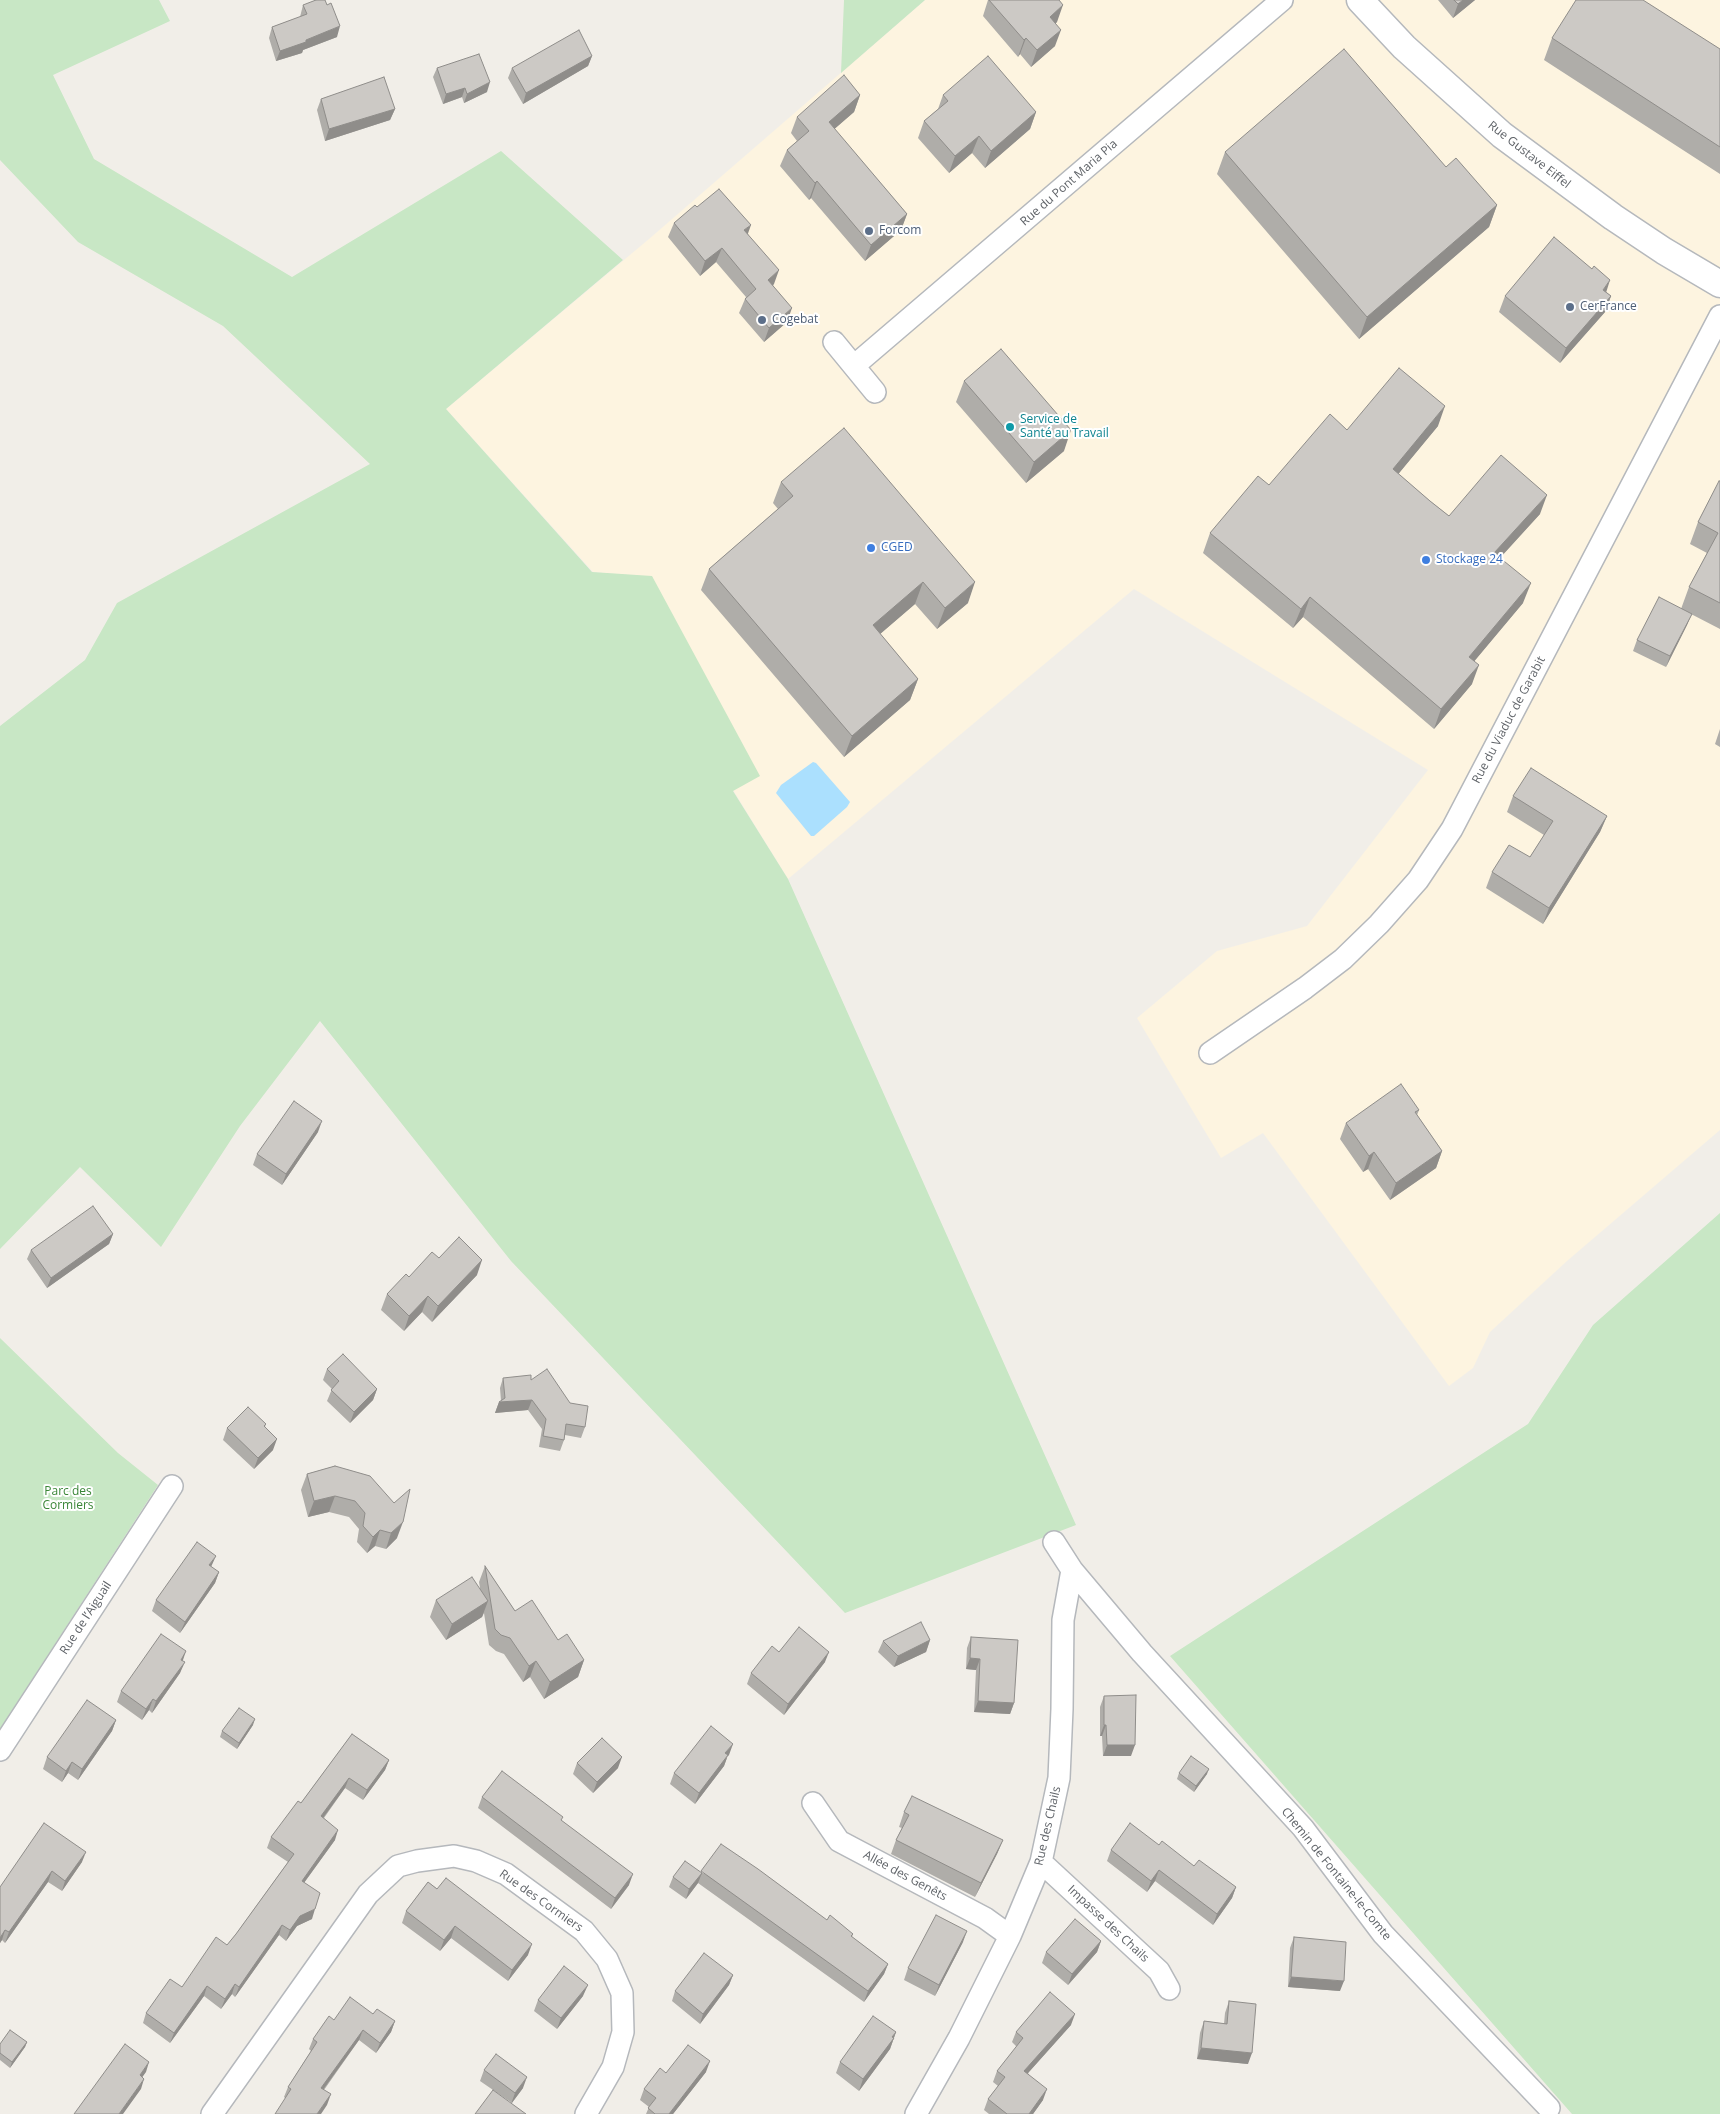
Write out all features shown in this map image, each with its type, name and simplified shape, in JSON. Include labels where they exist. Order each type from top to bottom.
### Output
[{"type":"street","name":"Rue du Pont Maria Pia","points":[[854,365],[1282,0]]},
{"type":"street","name":"Rue Gustave Eiffel","points":[[1360,0],[1404,47],[1502,135],[1613,218],[1720,284]]},
{"type":"street","name":"Rue du Viaduc de Garabit","points":[[1210,1053],[1305,988],[1343,958],[1379,924],[1418,880],[1452,829],[1720,316]]},
{"type":"street","points":[[834,342],[875,392]]},
{"type":"street","name":"Rue de l’Aiguail","points":[[0,1750],[172,1486]]},
{"type":"street","name":"Chemin de Fontaine-le-Comte","points":[[1054,1542],[1072,1570],[1142,1652],[1303,1828],[1383,1934],[1549,2108]]},
{"type":"street","name":"Rue des Chails","points":[[916,2114],[959,2038],[1010,1936],[1041,1862],[1058,1778],[1062,1708],[1063,1620],[1072,1570]]},
{"type":"street","name":"Allée des Genêts","points":[[813,1803],[840,1841],[985,1918],[1010,1936]]},
{"type":"street","name":"Rue des Cormiers","points":[[212,2114],[368,1894],[398,1866],[417,1861],[454,1856],[476,1861],[506,1874],[584,1931],[607,1959],[622,1993],[623,2032],[613,2067],[586,2114]]},
{"type":"street","name":"Impasse des Chails","points":[[1041,1862],[1159,1971],[1169,1989]]},
{"type":"shaded area","points":[[925,0],[1720,0],[1720,1130],[1567,1261],[1490,1332],[1473,1368],[1449,1386],[1263,1133],[1221,1158],[1137,1018],[1217,951],[1307,926],[1428,770],[1134,589],[788,879],[733,790],[759,776],[652,577],[593,572],[446,409],[649,239]]},
{"type":"green space","points":[[0,0],[159,0],[170,21],[53,75],[94,159],[292,277],[501,151],[623,260],[446,409],[592,572],[652,576],[760,776],[733,791],[788,879],[1076,1525],[845,1613],[511,1261],[320,1021],[240,1126],[161,1247],[80,1167],[0,1249],[0,726],[85,660],[117,603],[370,464],[223,326],[78,242],[0,160]]},
{"type":"green space","points":[[844,0],[925,0],[841,73]]},
{"type":"green space","points":[[1720,1213],[1720,2114],[1572,2114],[1170,1656],[1528,1424],[1593,1325]]},
{"type":"green space","name":"Parc des Cormiers","points":[[0,1338],[118,1453],[158,1485],[0,1729]]},
{"type":"water","points":[[813,762],[816,763],[850,802],[847,807],[814,836],[811,836],[776,793],[781,785]]},
{"type":"building","points":[[316,0],[325,0],[327,5],[331,3],[340,26],[306,40],[306,42],[280,51],[272,27],[307,14],[303,5]]},
{"type":"building","points":[[989,0],[1059,0],[1063,5],[1050,17],[1061,30],[1037,50],[1026,38],[1024,40]]},
{"type":"building","points":[[1454,0],[1463,0],[1458,4]]},
{"type":"building","points":[[1576,0],[1643,0],[1720,49],[1720,147],[1552,38]]},
{"type":"building","points":[[579,30],[592,56],[526,93],[512,68]]},
{"type":"building","points":[[1344,49],[1446,167],[1456,158],[1497,205],[1367,317],[1225,152]]},
{"type":"building","points":[[479,54],[490,82],[467,94],[465,88],[446,94],[437,68]]},
{"type":"building","points":[[988,56],[1036,112],[991,151],[979,136],[955,156],[924,121],[948,101],[943,95]]},
{"type":"building","points":[[844,75],[860,95],[829,122],[907,214],[871,245],[817,181],[815,183],[787,150],[809,131],[797,117]]},
{"type":"building","points":[[384,77],[395,109],[329,129],[321,99]]},
{"type":"building","points":[[719,189],[751,225],[744,230],[779,270],[768,280],[792,308],[769,328],[745,299],[756,289],[722,248],[705,261],[674,223],[695,205],[697,207]]},
{"type":"building","points":[[1554,237],[1592,269],[1594,266],[1610,280],[1603,290],[1611,296],[1566,348],[1505,296]]},
{"type":"building","points":[[1001,349],[1071,430],[1034,462],[964,381]]},
{"type":"building","points":[[1399,368],[1445,406],[1393,469],[1430,501],[1449,516],[1501,455],[1547,495],[1494,553],[1531,583],[1469,657],[1479,665],[1441,709],[1310,597],[1301,609],[1210,533],[1258,476],[1269,485],[1330,414],[1347,430]]},
{"type":"building","points":[[844,428],[975,582],[945,608],[923,582],[873,625],[918,679],[852,736],[709,569],[793,496],[781,482]]},
{"type":"building","points":[[1719,481],[1720,603],[1689,587],[1718,533],[1698,522]]},
{"type":"building","points":[[1659,597],[1692,614],[1670,656],[1637,640]]},
{"type":"building","points":[[1531,768],[1607,816],[1549,908],[1492,872],[1509,845],[1530,857],[1553,821],[1513,796]]},
{"type":"building","points":[[1401,1084],[1419,1110],[1415,1112],[1442,1151],[1396,1183],[1374,1152],[1369,1156],[1346,1123]]},
{"type":"building","points":[[294,1101],[322,1121],[286,1174],[257,1154]]},
{"type":"building","points":[[93,1206],[113,1234],[51,1278],[31,1250]]},
{"type":"building","points":[[459,1237],[482,1260],[438,1306],[428,1296],[409,1316],[387,1294],[406,1274],[409,1277],[432,1252],[439,1258]]},
{"type":"building","points":[[343,1354],[377,1389],[354,1412],[331,1390],[339,1381],[327,1369]]},
{"type":"building","points":[[547,1369],[570,1403],[588,1406],[585,1427],[566,1424],[564,1440],[543,1436],[546,1419],[532,1400],[499,1402],[505,1398],[503,1378],[531,1375],[531,1380]]},
{"type":"building","points":[[248,1407],[266,1424],[264,1426],[277,1439],[258,1458],[227,1428]]},
{"type":"building","points":[[335,1466],[370,1476],[394,1503],[410,1489],[403,1522],[391,1533],[380,1530],[373,1537],[363,1526],[365,1513],[355,1501],[335,1496],[314,1501],[307,1474]]},
{"type":"building","points":[[197,1542],[216,1556],[209,1565],[219,1572],[185,1622],[156,1600]]},
{"type":"building","points":[[485,1566],[515,1611],[532,1600],[558,1640],[567,1634],[584,1660],[550,1682],[536,1661],[529,1666],[510,1638],[501,1635],[495,1629]]},
{"type":"building","points":[[472,1577],[488,1601],[452,1624],[436,1600]]},
{"type":"building","points":[[921,1622],[930,1640],[898,1656],[883,1641]]},
{"type":"building","points":[[799,1627],[829,1652],[788,1704],[751,1673],[772,1646],[779,1652]]},
{"type":"building","points":[[161,1634],[186,1651],[181,1660],[185,1662],[156,1701],[153,1699],[146,1709],[121,1691]]},
{"type":"building","points":[[971,1637],[1018,1640],[1014,1703],[978,1701],[980,1659],[970,1658]]},
{"type":"building","points":[[1136,1695],[1135,1745],[1107,1745],[1106,1725],[1104,1725],[1104,1696]]},
{"type":"building","points":[[87,1700],[116,1720],[82,1769],[72,1762],[66,1771],[47,1757]]},
{"type":"building","points":[[239,1708],[255,1719],[239,1743],[222,1731]]},
{"type":"building","points":[[711,1726],[733,1744],[725,1753],[728,1755],[699,1793],[674,1773]]},
{"type":"building","points":[[352,1734],[389,1760],[367,1790],[349,1778],[321,1816],[338,1830],[302,1881],[320,1893],[315,1909],[300,1916],[290,1930],[282,1925],[239,1987],[235,1984],[225,1999],[207,1986],[174,2033],[146,2013],[170,1979],[182,1987],[216,1937],[227,1945],[236,1934],[294,1854],[271,1837],[298,1801],[301,1803]]},
{"type":"building","points":[[602,1738],[622,1757],[597,1782],[577,1763]]},
{"type":"building","points":[[1191,1756],[1209,1769],[1196,1786],[1179,1773]]},
{"type":"building","points":[[502,1771],[563,1817],[561,1820],[633,1874],[615,1898],[482,1797]]},
{"type":"building","points":[[912,1796],[1003,1840],[981,1883],[896,1840],[909,1815],[904,1812]]},
{"type":"building","points":[[44,1823],[86,1852],[65,1881],[52,1871],[9,1932],[5,1930],[0,1938],[0,1887]]},
{"type":"building","points":[[1130,1823],[1159,1845],[1162,1841],[1194,1866],[1199,1860],[1236,1887],[1217,1914],[1159,1870],[1151,1881],[1111,1850]]},
{"type":"building","points":[[721,1844],[827,1920],[830,1915],[853,1934],[851,1936],[888,1964],[868,1991],[701,1871]]},
{"type":"building","points":[[685,1861],[702,1873],[689,1889],[673,1877]]},
{"type":"building","points":[[446,1878],[532,1944],[512,1970],[455,1926],[444,1940],[406,1911],[428,1882],[437,1889]]},
{"type":"building","points":[[936,1915],[967,1931],[939,1985],[908,1968]]},
{"type":"building","points":[[1075,1919],[1101,1941],[1072,1974],[1046,1952]]},
{"type":"building","points":[[1294,1937],[1346,1942],[1344,1981],[1291,1977]]},
{"type":"building","points":[[704,1953],[733,1975],[703,2014],[675,1991]]},
{"type":"building","points":[[564,1966],[588,1985],[561,2018],[538,2000]]},
{"type":"building","points":[[1050,1992],[1075,2014],[1024,2071],[1047,2089],[1029,2114],[1007,2114],[988,2099],[1005,2077],[997,2071],[1023,2038],[1016,2032]]},
{"type":"building","points":[[350,1997],[373,2014],[377,2009],[395,2021],[380,2043],[363,2030],[321,2088],[331,2094],[317,2114],[275,2114],[291,2089],[288,2087],[317,2042],[313,2039],[329,2016],[334,2020]]},
{"type":"building","points":[[1229,2001],[1256,2004],[1252,2053],[1201,2048],[1204,2021],[1227,2024]]},
{"type":"building","points":[[873,2016],[896,2032],[892,2037],[894,2038],[863,2079],[840,2062]]},
{"type":"building","points":[[10,2030],[27,2042],[12,2062],[0,2053],[0,2044]]},
{"type":"building","points":[[125,2044],[149,2062],[140,2075],[144,2079],[119,2114],[74,2114]]},
{"type":"building","points":[[688,2045],[710,2061],[669,2114],[655,2114],[648,2108],[656,2098],[644,2089],[660,2068],[666,2073]]},
{"type":"building","points":[[496,2054],[527,2077],[515,2093],[484,2070]]},
{"type":"building","points":[[493,2090],[526,2114],[475,2114]]},
{"type":"place","name":"Forcom","points":[[869,231]]},
{"type":"place","name":"CerFrance","points":[[1570,307]]},
{"type":"place","name":"Cogebat","points":[[762,320]]},
{"type":"place","name":"Service de Santé au Travail","points":[[1010,427]]},
{"type":"place","name":"CGED","points":[[871,548]]},
{"type":"place","name":"Stockage 24","points":[[1426,560]]}]
